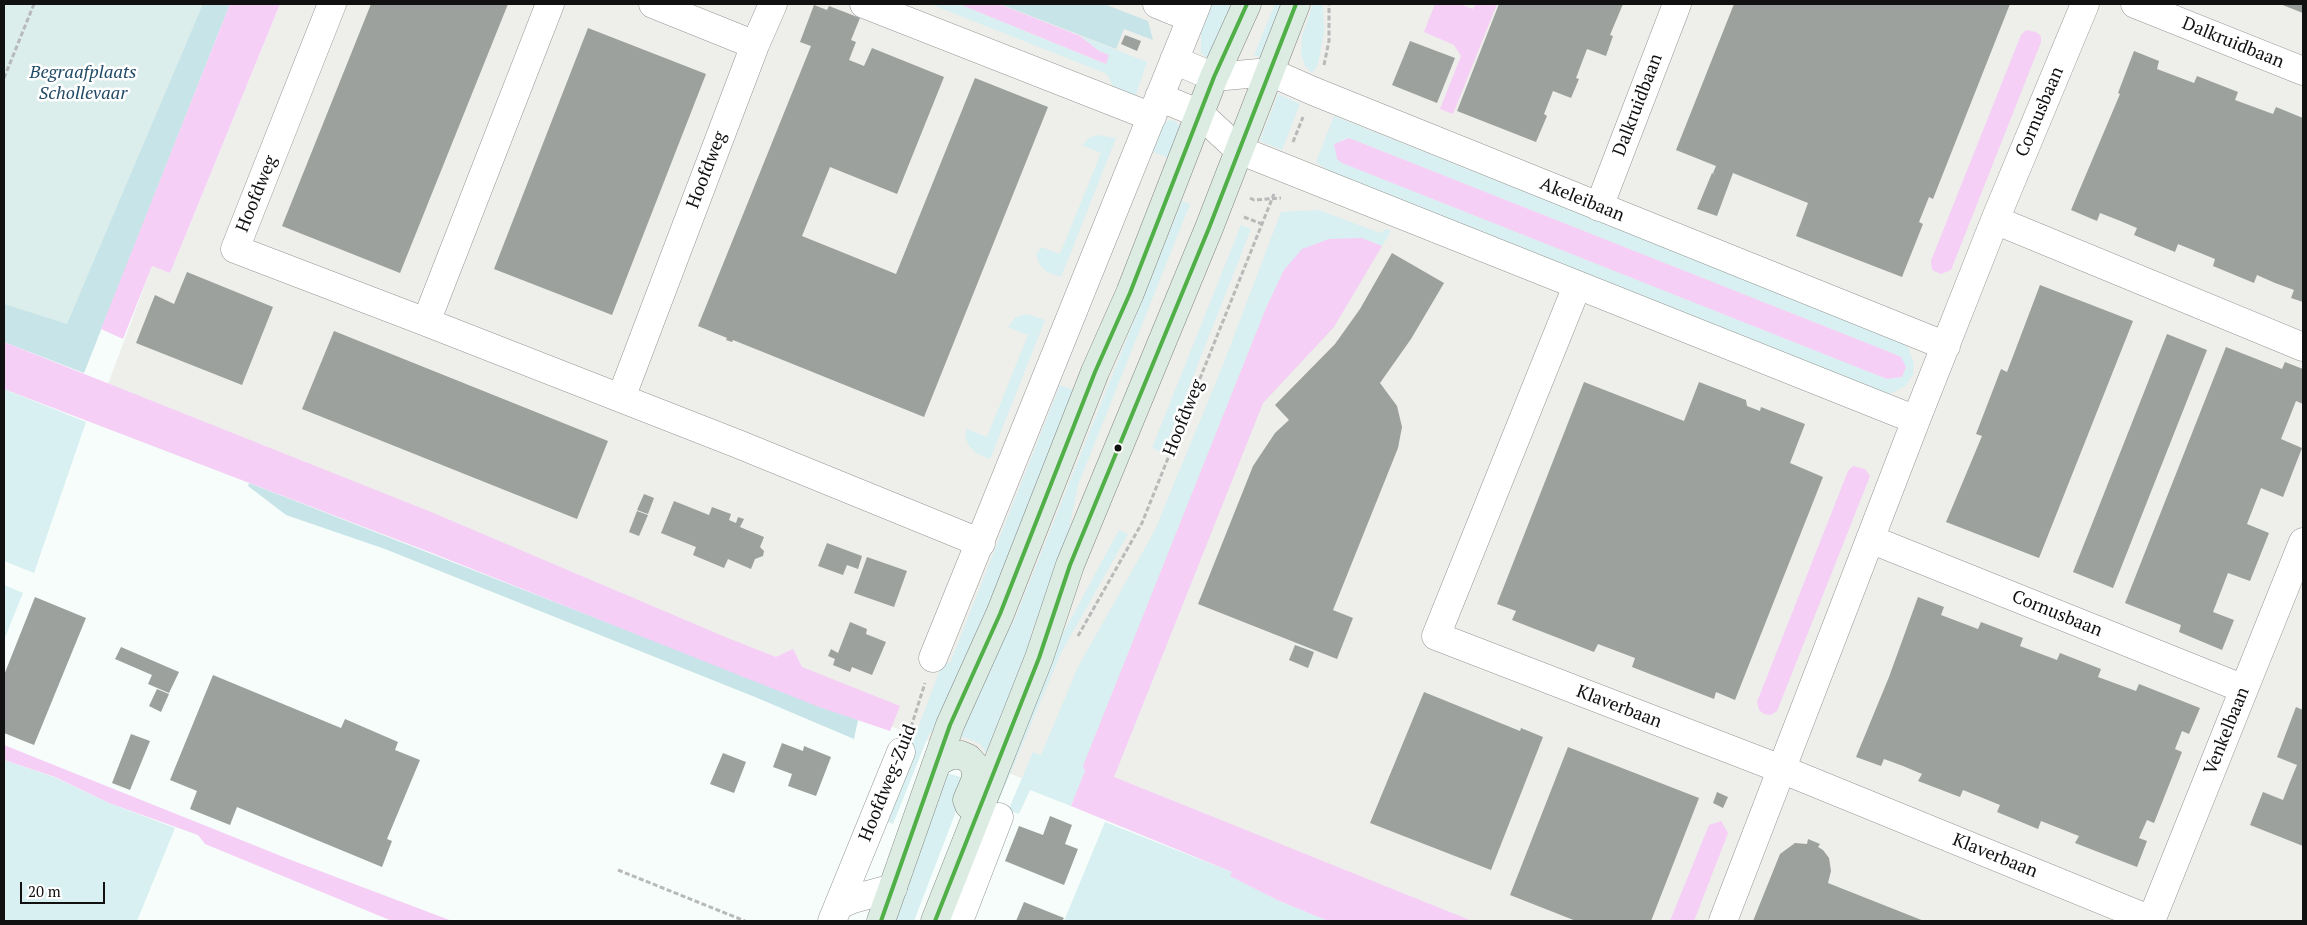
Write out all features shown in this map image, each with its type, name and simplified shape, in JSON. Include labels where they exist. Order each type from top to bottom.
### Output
[{"type":"main road","points":[[881,921],[939,761],[950,725],[1000,614],[1214,77],[1247,4]]},
{"type":"main road","points":[[934,921],[987,820],[1070,565],[1239,150],[1296,4]]},
{"type":"main road","points":[[939,761],[952,755],[961,755],[968,758],[975,766],[976,779],[967,800],[987,820]]},
{"type":"street","name":"Hoofdweg","points":[[332,4],[235,249],[621,398],[981,543]]},
{"type":"street","points":[[426,322],[550,4]]},
{"type":"street","points":[[653,4],[755,44]]},
{"type":"street","name":"Hoofdweg","points":[[621,398],[755,44],[773,4]]},
{"type":"street","points":[[864,4],[1156,107],[1200,114],[1239,150],[1916,420]]},
{"type":"street","points":[[933,658],[1194,11],[1158,4]]},
{"type":"street","name":"Dalkruidbaan","points":[[1599,207],[1677,4]]},
{"type":"street","name":"Cornusbaan","points":[[1723,921],[1916,420],[1995,220],[2085,4]]},
{"type":"street","name":"Dalkruidbaan","points":[[2135,4],[2303,71]]},
{"type":"street","points":[[1174,60],[1214,77],[1270,72]]},
{"type":"street","name":"Akeleibaan","points":[[1270,72],[1313,92],[1946,346]]},
{"type":"street","points":[[1995,220],[2303,347]]},
{"type":"street","name":"Klaverbaan","points":[[1577,286],[1436,636],[1781,769],[2151,920]]},
{"type":"street","name":"Cornusbaan","points":[[1870,539],[2244,688]]},
{"type":"street","name":"Venkelbaan","points":[[2151,920],[2303,542]]},
{"type":"street","name":"Hoofdweg-Zuid","points":[[840,916],[902,752]]},
{"type":"street","points":[[959,921],[987,820]]},
{"type":"street","name":"Hoofdweg-Zuid","points":[[840,916],[852,899],[892,888]]},
{"type":"path","points":[[4,78],[34,4]]},
{"type":"path","name":"Hoofdweg","points":[[1074,643],[1142,523],[1323,66],[1329,41],[1329,4]]},
{"type":"path","name":"Hoofdweg-Zuid","points":[[902,752],[933,658]]},
{"type":"path","points":[[618,870],[745,921]]},
{"type":"shaded area","points":[[162,4],[230,4],[84,373],[4,342],[4,273]]},
{"type":"shaded area","points":[[230,4],[280,4],[170,273],[152,266],[123,339],[101,329]]},
{"type":"shaded area","points":[[280,4],[2303,4],[2303,921],[1381,921],[98,411],[152,266],[170,273]]},
{"type":"shaded area","points":[[930,4],[959,4],[1105,64],[1108,55],[1099,51],[1081,36],[1147,62],[1134,100],[1116,92],[1107,74]]},
{"type":"shaded area","points":[[959,4],[999,4],[1080,36],[1099,51],[1109,55],[1106,64]]},
{"type":"shaded area","points":[[1000,4],[1104,4],[1148,21],[1153,40],[1124,29],[1116,49]]},
{"type":"shaded area","points":[[1211,4],[1231,4],[1213,49],[1209,57],[1206,57],[1201,53],[1201,31]]},
{"type":"shaded area","points":[[1275,4],[1284,4],[1263,58],[1254,55]]},
{"type":"shaded area","points":[[1313,4],[1323,4],[1324,32],[1318,64],[1312,73],[1305,66],[1301,54],[1302,36]]},
{"type":"shaded area","points":[[1435,4],[1460,4],[1473,9],[1476,4],[1497,4],[1453,114],[1440,109],[1461,56],[1454,45],[1424,32]]},
{"type":"shaded area","points":[[2026,30],[2036,32],[2041,36],[2041,42],[1951,270],[1941,274],[1932,270],[1931,261],[2021,35]]},
{"type":"shaded area","points":[[1278,94],[1300,104],[1282,150],[1260,141]]},
{"type":"shaded area","points":[[1334,116],[1895,339],[1908,347],[1914,364],[1913,375],[1905,386],[1892,393],[1881,394],[1351,186],[1316,162]],"holes":[[[1349,138],[1892,353],[1906,367],[1902,377],[1887,379],[1342,163],[1341,140]]]},
{"type":"shaded area","points":[[1169,120],[1175,121],[1179,125],[1180,132],[1169,158],[1153,152],[1164,124]]},
{"type":"shaded area","points":[[1097,135],[1116,138],[1061,277],[1047,272],[1040,265],[1036,255],[1041,247],[1060,254],[1101,153],[1082,145],[1089,138]]},
{"type":"shaded area","points":[[1349,138],[1892,353],[1901,357],[1906,367],[1902,377],[1887,379],[1342,163],[1337,159],[1334,144]]},
{"type":"shaded area","points":[[1182,201],[1190,204],[1078,485],[1065,549],[1032,631],[1018,695],[988,761],[985,751],[980,744],[964,737],[957,738],[964,710],[1014,621]]},
{"type":"shaded area","points":[[1319,210],[1380,233],[1386,229],[1391,231],[1382,246],[1362,238],[1284,270],[1266,308],[1083,766],[1085,771],[1071,806],[1030,790],[1019,814],[1013,812],[1009,821],[1005,818],[1033,752],[1041,755],[1078,667],[1155,530],[1223,365],[1281,212]]},
{"type":"shaded area","points":[[1241,225],[1251,229],[1163,453],[1152,448]]},
{"type":"shaded area","points":[[1362,238],[1382,246],[1334,327],[1263,403],[1114,777],[1472,921],[1328,921],[1277,900],[1230,876],[1232,872],[1071,806],[1085,771],[1083,766],[1266,308],[1284,270],[1302,249],[1329,239]]},
{"type":"shaded area","points":[[1026,314],[1045,320],[990,459],[976,453],[969,446],[965,436],[967,429],[987,437],[1028,335],[1008,327],[1016,317]]},
{"type":"shaded area","points":[[4,342],[431,512],[776,657],[793,649],[802,667],[900,706],[890,731],[819,707],[432,553],[4,389]]},
{"type":"shaded area","points":[[1060,385],[1076,391],[943,722],[929,734],[893,824],[883,820],[943,662],[950,663]]},
{"type":"shaded area","points":[[4,389],[86,422],[34,573],[4,561]]},
{"type":"shaded area","points":[[1853,466],[1865,469],[1870,476],[1777,711],[1771,715],[1764,714],[1759,710],[1757,702],[1848,471]]},
{"type":"shaded area","points":[[249,483],[858,720],[854,739],[755,697],[385,549],[286,515],[248,486]]},
{"type":"shaded area","points":[[1119,530],[1128,534],[1061,653],[993,814],[970,851],[1055,648]]},
{"type":"shaded area","points":[[4,585],[23,593],[4,640]]},
{"type":"shaded area","points":[[4,745],[291,860],[452,921],[392,921],[205,844],[198,835],[109,803],[55,777],[4,760]]},
{"type":"shaded area","points":[[4,760],[54,777],[109,803],[175,828],[137,921],[4,921]]},
{"type":"shaded area","points":[[946,773],[961,777],[965,788],[914,921],[889,921]]},
{"type":"shaded area","points":[[1721,821],[1728,833],[1694,921],[1670,921],[1709,825]]},
{"type":"shaded area","points":[[1105,822],[1232,872],[1231,876],[1277,900],[1328,921],[1064,921]]},
{"type":"green space","name":"Begraafplaats Schollevaar","points":[[4,4],[203,4],[67,324],[4,304]]},
{"type":"building","points":[[371,4],[508,4],[400,273],[282,226]]},
{"type":"building","points":[[1499,4],[1623,4],[1610,35],[1613,36],[1606,56],[1587,49],[1576,78],[1579,79],[1571,98],[1553,91],[1544,114],[1547,116],[1536,142],[1457,111]]},
{"type":"building","points":[[1734,4],[2010,4],[1933,199],[1929,197],[1919,222],[1923,224],[1902,277],[1796,236],[1808,203],[1733,173],[1717,216],[1697,209],[1712,173],[1716,175],[1713,173],[1716,166],[1676,150]]},
{"type":"building","points":[[2280,4],[2303,4],[2303,13]]},
{"type":"building","points":[[814,5],[827,10],[829,6],[860,18],[851,40],[856,42],[849,60],[864,66],[872,48],[944,77],[897,194],[830,167],[802,236],[896,274],[975,78],[1048,107],[924,417],[733,340],[732,342],[726,340],[727,338],[698,326],[811,46],[800,42]]},
{"type":"building","points":[[588,28],[706,74],[612,315],[494,269]]},
{"type":"building","points":[[1125,35],[1141,41],[1137,51],[1121,44]]},
{"type":"building","points":[[1410,41],[1455,58],[1437,103],[1392,85]]},
{"type":"building","points":[[2134,51],[2159,61],[2157,69],[2194,83],[2197,76],[2238,92],[2235,100],[2273,114],[2276,107],[2303,118],[2303,302],[2291,298],[2294,290],[2257,275],[2254,283],[2213,266],[2215,259],[2178,244],[2175,252],[2134,235],[2137,228],[2118,220],[2100,213],[2097,221],[2071,210],[2120,94],[2118,93]]},
{"type":"building","points":[[1392,253],[1444,283],[1411,339],[1380,383],[1397,406],[1402,427],[1398,448],[1333,610],[1353,618],[1337,659],[1198,604],[1253,466],[1275,433],[1289,420],[1275,405],[1335,344],[1360,309]]},
{"type":"building","points":[[187,272],[273,307],[242,385],[136,343],[155,295],[174,304]]},
{"type":"building","points":[[2040,285],[2133,321],[2039,558],[1946,522],[1982,436],[1976,434],[2001,369],[2007,372]]},
{"type":"building","points":[[334,331],[608,441],[577,519],[302,409]]},
{"type":"building","points":[[2167,334],[2207,350],[2113,588],[2073,572]]},
{"type":"building","points":[[2226,347],[2282,369],[2285,362],[2303,369],[2303,404],[2296,401],[2281,439],[2302,448],[2283,497],[2261,488],[2247,524],[2269,533],[2250,581],[2228,573],[2213,612],[2234,620],[2222,650],[2179,632],[2181,625],[2125,603]]},
{"type":"building","points":[[1584,382],[1684,421],[1699,382],[1746,400],[1747,406],[1760,411],[1761,407],[1805,424],[1790,463],[1823,477],[1735,700],[1716,692],[1714,699],[1632,667],[1635,658],[1598,644],[1594,652],[1512,620],[1516,611],[1497,604]]},
{"type":"building","points":[[644,494],[654,498],[648,514],[637,510]]},
{"type":"building","points":[[674,501],[709,515],[712,507],[731,514],[729,520],[736,523],[738,517],[744,519],[740,527],[764,537],[760,547],[764,551],[763,556],[755,559],[751,569],[728,559],[724,568],[693,555],[696,547],[661,533]]},
{"type":"building","points":[[637,511],[648,515],[639,536],[629,532]]},
{"type":"building","points":[[827,543],[862,556],[858,569],[847,565],[843,575],[818,566]]},
{"type":"building","points":[[867,557],[907,571],[894,607],[854,593]]},
{"type":"building","points":[[35,597],[86,618],[34,745],[4,733],[4,675]]},
{"type":"building","points":[[1918,597],[1944,607],[1941,615],[1978,629],[1981,622],[2023,638],[2020,646],[2057,660],[2060,653],[2101,669],[2098,677],[2136,691],[2139,684],[2200,708],[2189,734],[2182,731],[2175,749],[2182,752],[2154,823],[2147,820],[2139,838],[2147,841],[2137,867],[2075,843],[2079,836],[2041,821],[2038,829],[1997,812],[2000,805],[1963,790],[1960,797],[1918,781],[1922,774],[1903,766],[1884,759],[1881,766],[1856,757],[1889,677]]},
{"type":"building","points":[[850,622],[867,629],[866,634],[886,642],[872,675],[852,667],[850,672],[833,665],[835,659],[828,656],[831,649],[838,653]]},
{"type":"building","points":[[1295,645],[1314,652],[1308,668],[1289,660]]},
{"type":"building","points":[[121,647],[179,672],[169,693],[148,684],[152,675],[115,659]]},
{"type":"building","points":[[213,675],[341,728],[345,719],[398,742],[395,750],[420,760],[387,839],[392,841],[382,867],[237,807],[230,825],[190,809],[197,791],[170,780]]},
{"type":"building","points":[[157,689],[169,694],[161,712],[149,706]]},
{"type":"building","points":[[1424,692],[1520,731],[1521,728],[1543,737],[1491,870],[1370,823]]},
{"type":"building","points":[[2296,707],[2303,710],[2303,846],[2250,825],[2263,792],[2283,800],[2297,765],[2277,757]]},
{"type":"building","points":[[131,734],[150,741],[130,790],[112,783]]},
{"type":"building","points":[[782,743],[803,751],[804,746],[831,757],[816,796],[788,786],[792,774],[773,767]]},
{"type":"building","points":[[1568,747],[1699,798],[1651,921],[1576,921],[1510,895]]},
{"type":"building","points":[[723,753],[746,762],[734,793],[710,784]]},
{"type":"building","points":[[1717,792],[1728,797],[1723,808],[1713,803]]},
{"type":"building","points":[[1050,816],[1072,825],[1065,844],[1078,849],[1064,885],[1005,861],[1019,826],[1043,835]]},
{"type":"building","points":[[1808,839],[1820,844],[1818,847],[1829,858],[1831,871],[1828,883],[1924,921],[1753,921],[1780,854],[1795,843],[1807,844]]},
{"type":"building","points":[[1024,902],[1064,918],[1062,921],[1016,921]]},
{"type":"transit line","points":[[881,921],[950,725],[1000,614],[1095,372],[1130,293],[1214,77],[1247,4]]},
{"type":"transit line","points":[[935,921],[1039,658],[1070,565],[1209,228],[1296,4]]}]
